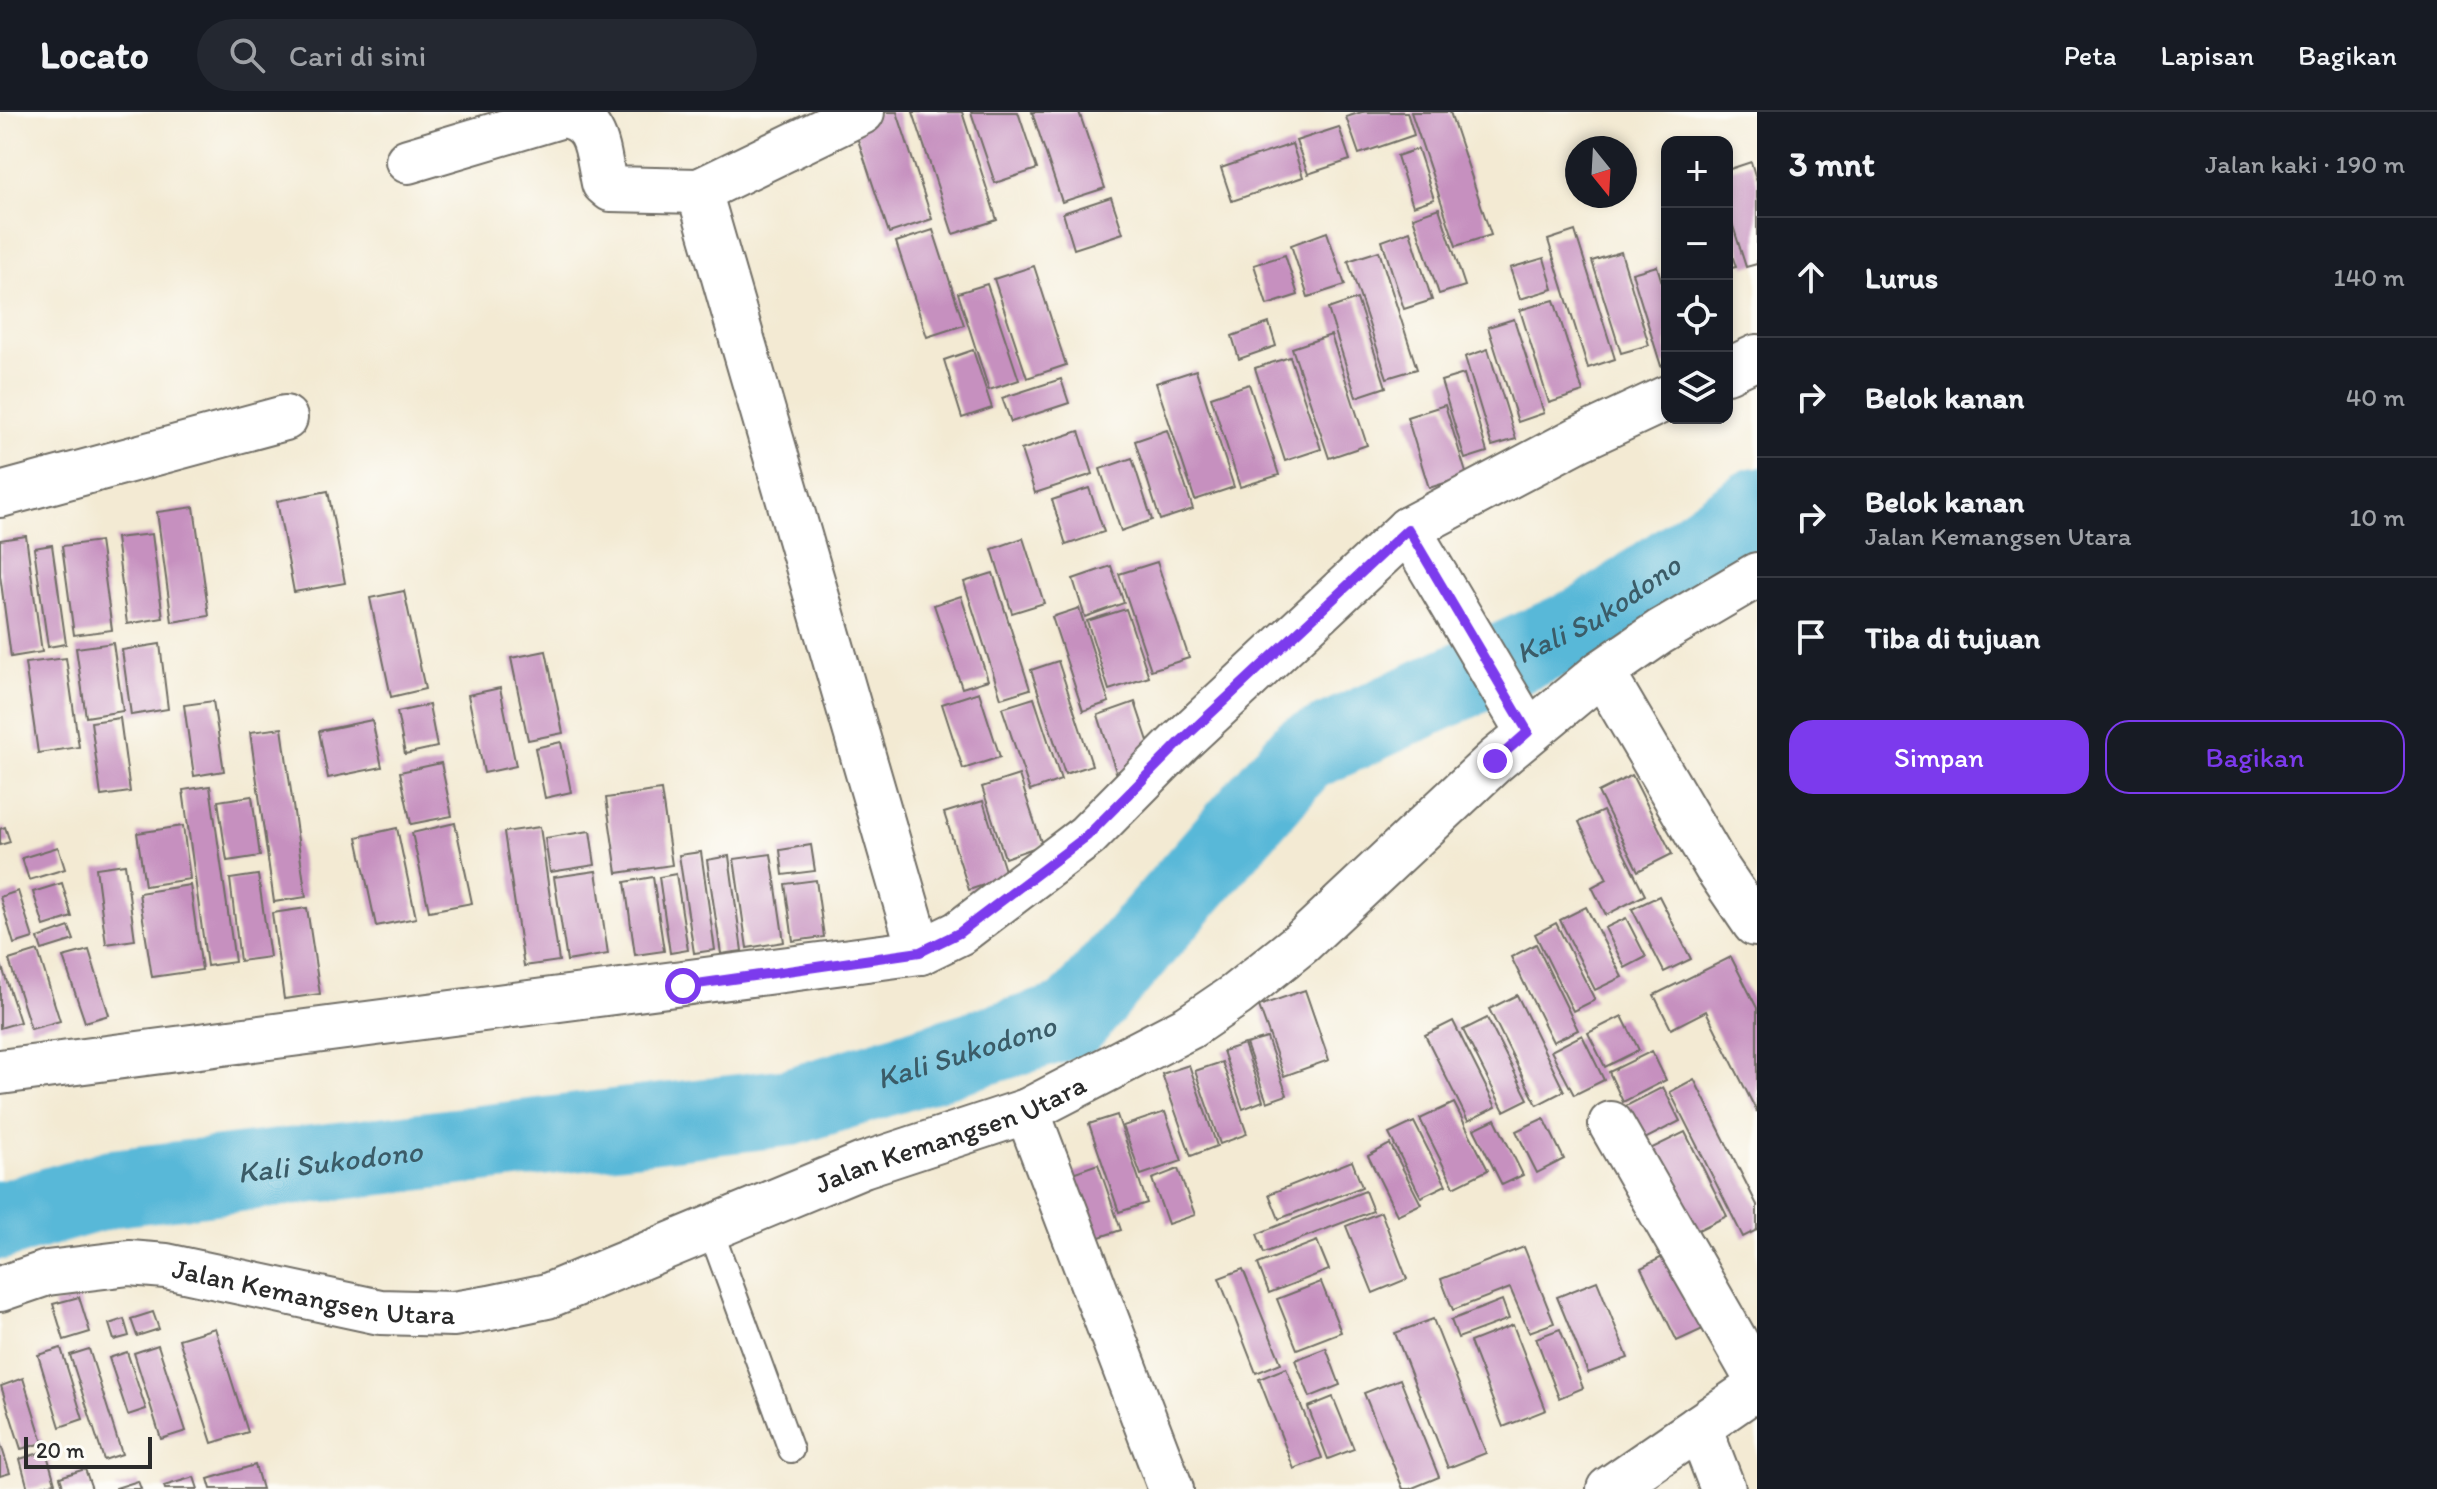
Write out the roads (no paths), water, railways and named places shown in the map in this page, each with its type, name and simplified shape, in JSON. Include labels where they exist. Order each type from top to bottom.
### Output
[{"type":"street","points":[[408,161],[563,115],[584,120],[591,129],[604,183],[611,189],[699,191],[862,112]]},
{"type":"street","points":[[699,191],[920,952]]},
{"type":"street","points":[[1733,368],[1757,357]]},
{"type":"street","points":[[0,1072],[920,952],[959,933],[1087,836],[1179,743],[1417,548],[1579,439],[1661,401]]},
{"type":"street","points":[[0,495],[285,418]]},
{"type":"street","points":[[1417,548],[1518,716]]},
{"type":"street","name":"Jalan Kemangsen Utara","points":[[0,1289],[47,1273],[129,1263],[166,1266],[380,1312],[453,1314],[547,1296],[621,1268],[709,1226],[863,1165],[1027,1111],[1189,1027],[1236,995],[1301,943],[1518,716],[1602,672],[1660,632],[1757,575]]},
{"type":"street","points":[[1602,672],[1717,868],[1755,924]]},
{"type":"street","points":[[1027,1111],[1171,1489]]},
{"type":"street","points":[[1611,1124],[1757,1379]]},
{"type":"street","points":[[1609,1489],[1757,1387]]},
{"type":"street","points":[[1699,1427],[1723,1489]]},
{"type":"lane","points":[[709,1226],[791,1450]]},
{"type":"waterway","name":"Kali Sukodono","points":[[0,1221],[113,1188],[790,1107],[1073,1019],[1303,754],[1594,620],[1757,506]]}]
